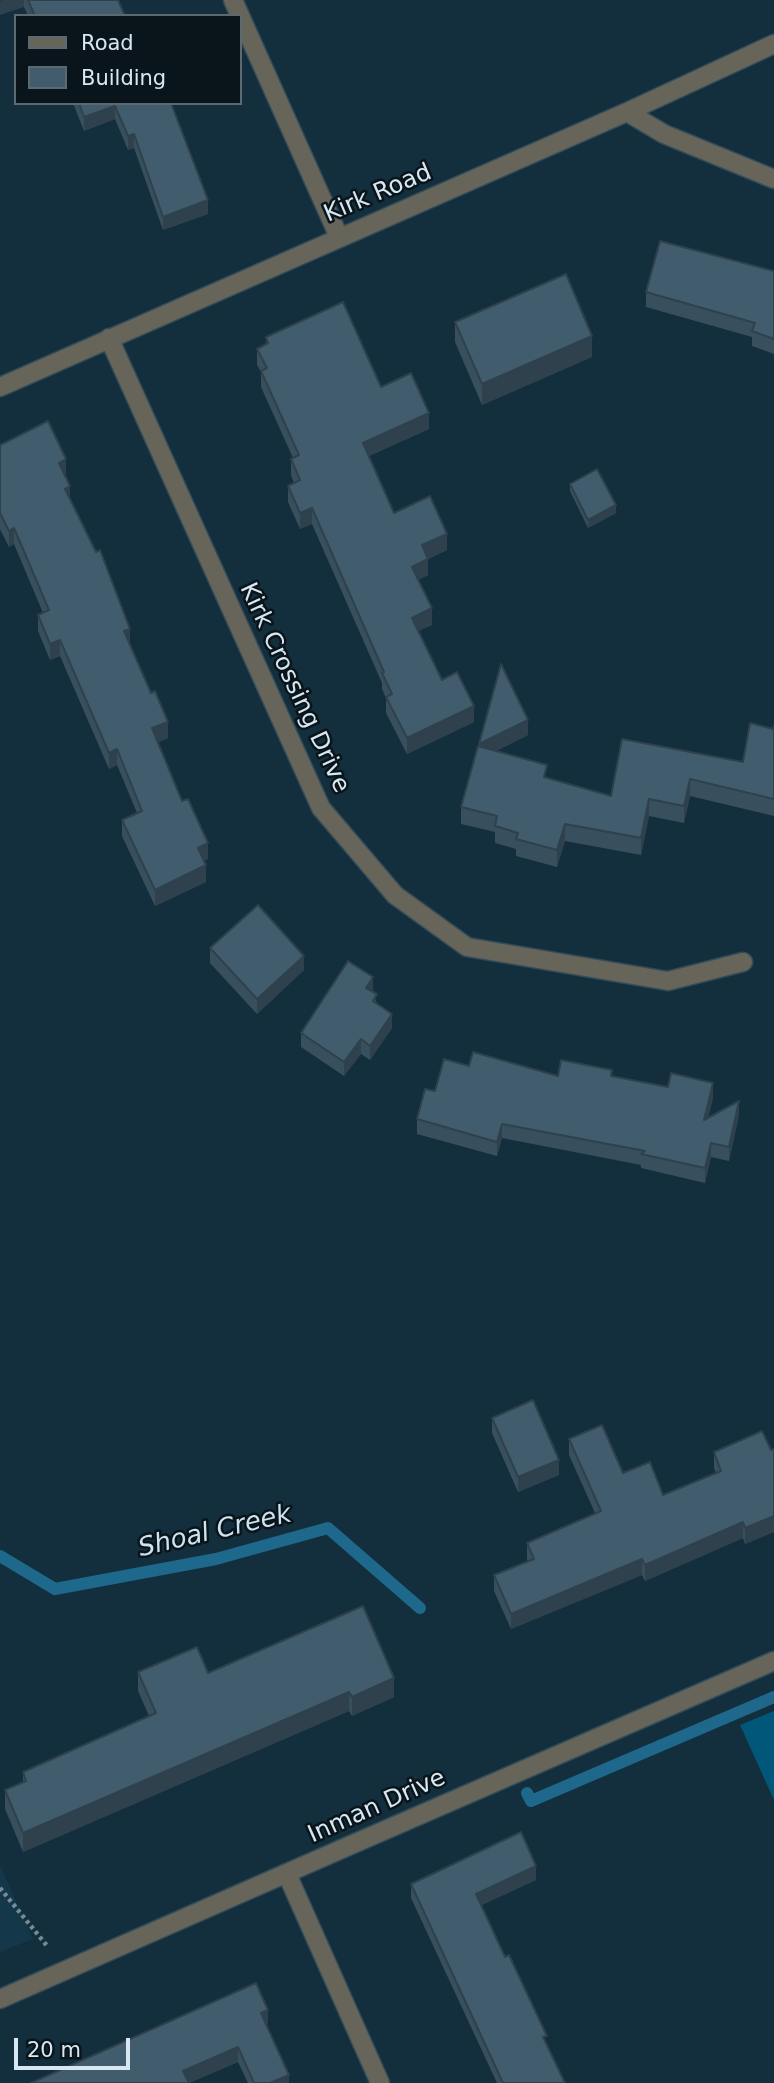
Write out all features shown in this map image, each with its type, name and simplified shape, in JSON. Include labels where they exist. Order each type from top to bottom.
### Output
[{"type":"street","points":[[242,20],[339,237]]},
{"type":"street","name":"Kirk Road","points":[[0,387],[627,112],[774,44]]},
{"type":"street","points":[[627,112],[664,134],[774,179]]},
{"type":"street","name":"Kirk Crossing Drive","points":[[108,338],[321,808],[395,895],[467,947],[668,981],[743,962]]},
{"type":"street","name":"Inman Drive","points":[[0,1998],[774,1661]]},
{"type":"street","points":[[287,1874],[380,2083]]},
{"type":"path","points":[[0,1888],[66,1970]]},
{"type":"shaded area","points":[[774,1711],[774,1800],[740,1725]]},
{"type":"shaded area","points":[[0,1865],[33,1939],[0,1952]]},
{"type":"building","points":[[28,0],[118,0],[124,14],[34,14]]},
{"type":"building","points":[[80,105],[172,105],[208,200],[163,217],[134,134],[128,136],[115,106],[84,117]]},
{"type":"building","points":[[660,241],[774,271],[774,339],[752,331],[755,323],[646,292]]},
{"type":"building","points":[[566,274],[592,336],[482,384],[455,322]]},
{"type":"building","points":[[343,302],[381,387],[411,373],[429,413],[363,443],[394,513],[430,496],[447,534],[422,545],[428,559],[412,567],[432,608],[412,618],[442,680],[457,672],[474,706],[407,738],[386,697],[392,694],[382,673],[384,672],[312,508],[300,513],[288,486],[300,480],[291,459],[299,455],[261,371],[267,368],[257,349],[268,343],[266,337]]},
{"type":"building","points":[[48,421],[66,459],[59,463],[70,486],[65,489],[96,552],[100,550],[130,629],[124,631],[151,693],[155,691],[168,722],[152,728],[182,801],[188,799],[208,843],[198,848],[206,865],[155,890],[122,820],[142,811],[117,749],[109,753],[60,640],[50,644],[38,615],[49,610],[14,528],[9,531],[0,513],[0,445]]},
{"type":"building","points":[[597,469],[616,505],[588,520],[570,484]]},
{"type":"building","points":[[501,664],[528,720],[479,744]]},
{"type":"building","points":[[750,723],[773,729],[774,726],[774,799],[690,779],[684,806],[649,799],[641,838],[565,824],[557,850],[516,839],[518,833],[495,826],[497,816],[461,807],[478,746],[547,765],[544,777],[611,796],[622,739],[743,762]]},
{"type":"building","points":[[258,905],[304,956],[257,999],[210,948]]},
{"type":"building","points":[[348,961],[373,977],[366,988],[377,994],[373,1001],[392,1014],[370,1046],[361,1039],[344,1062],[301,1033]]},
{"type":"building","points":[[473,1052],[558,1076],[561,1060],[612,1070],[611,1076],[668,1087],[671,1073],[713,1083],[704,1120],[739,1101],[729,1147],[711,1143],[705,1168],[641,1154],[645,1151],[502,1124],[497,1142],[417,1119],[425,1089],[435,1091],[444,1059],[469,1066]]},
{"type":"building","points":[[533,1400],[559,1460],[518,1477],[492,1418]]},
{"type":"building","points":[[602,1425],[623,1473],[650,1462],[663,1495],[721,1471],[714,1452],[762,1431],[771,1450],[774,1449],[774,1516],[745,1528],[743,1522],[645,1565],[642,1559],[511,1614],[494,1575],[534,1559],[527,1543],[601,1511],[569,1439]]},
{"type":"building","points":[[363,1606],[394,1678],[352,1697],[349,1692],[23,1833],[5,1790],[26,1781],[23,1772],[156,1713],[138,1672],[197,1647],[208,1673]]},
{"type":"building","points":[[521,1832],[536,1866],[476,1894],[505,1957],[509,1955],[547,2036],[543,2037],[565,2083],[503,2083],[411,1884]]},
{"type":"building","points":[[256,1983],[268,2010],[261,2013],[289,2075],[270,2083],[254,2083],[238,2047],[183,2071],[189,2083],[31,2083]]},
{"type":"waterway","name":"Shoal Creek","points":[[0,1556],[55,1589],[216,1559],[328,1528],[420,1608]]},
{"type":"waterway","name":"Shoal Creek","points":[[527,1793],[531,1801],[774,1697]]}]
